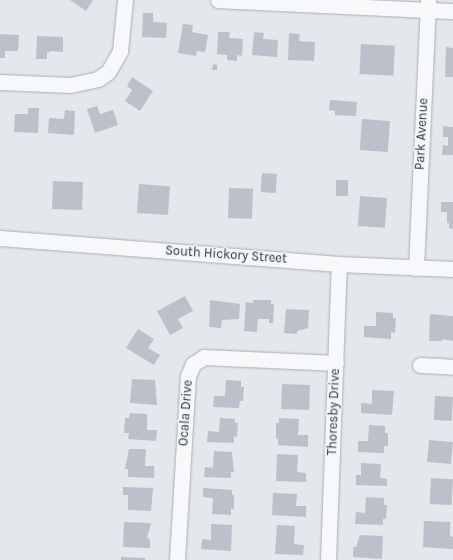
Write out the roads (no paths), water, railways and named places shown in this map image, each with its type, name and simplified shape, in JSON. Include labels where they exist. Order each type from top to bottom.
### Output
[{"type":"street","points":[[0,82],[70,85],[98,79],[108,72],[120,51],[125,0]]},
{"type":"street","points":[[218,0],[428,5],[453,11]]},
{"type":"street","name":"Park Avenue","points":[[416,268],[428,5]]},
{"type":"street","name":"South Hickory Street","points":[[0,238],[339,264],[453,270]]},
{"type":"street","name":"Thoresby Drive","points":[[328,560],[339,264]]},
{"type":"street","name":"Ocala Drive","points":[[177,560],[188,376],[193,364],[204,357],[336,363]]},
{"type":"street","points":[[420,365],[453,367]]}]
